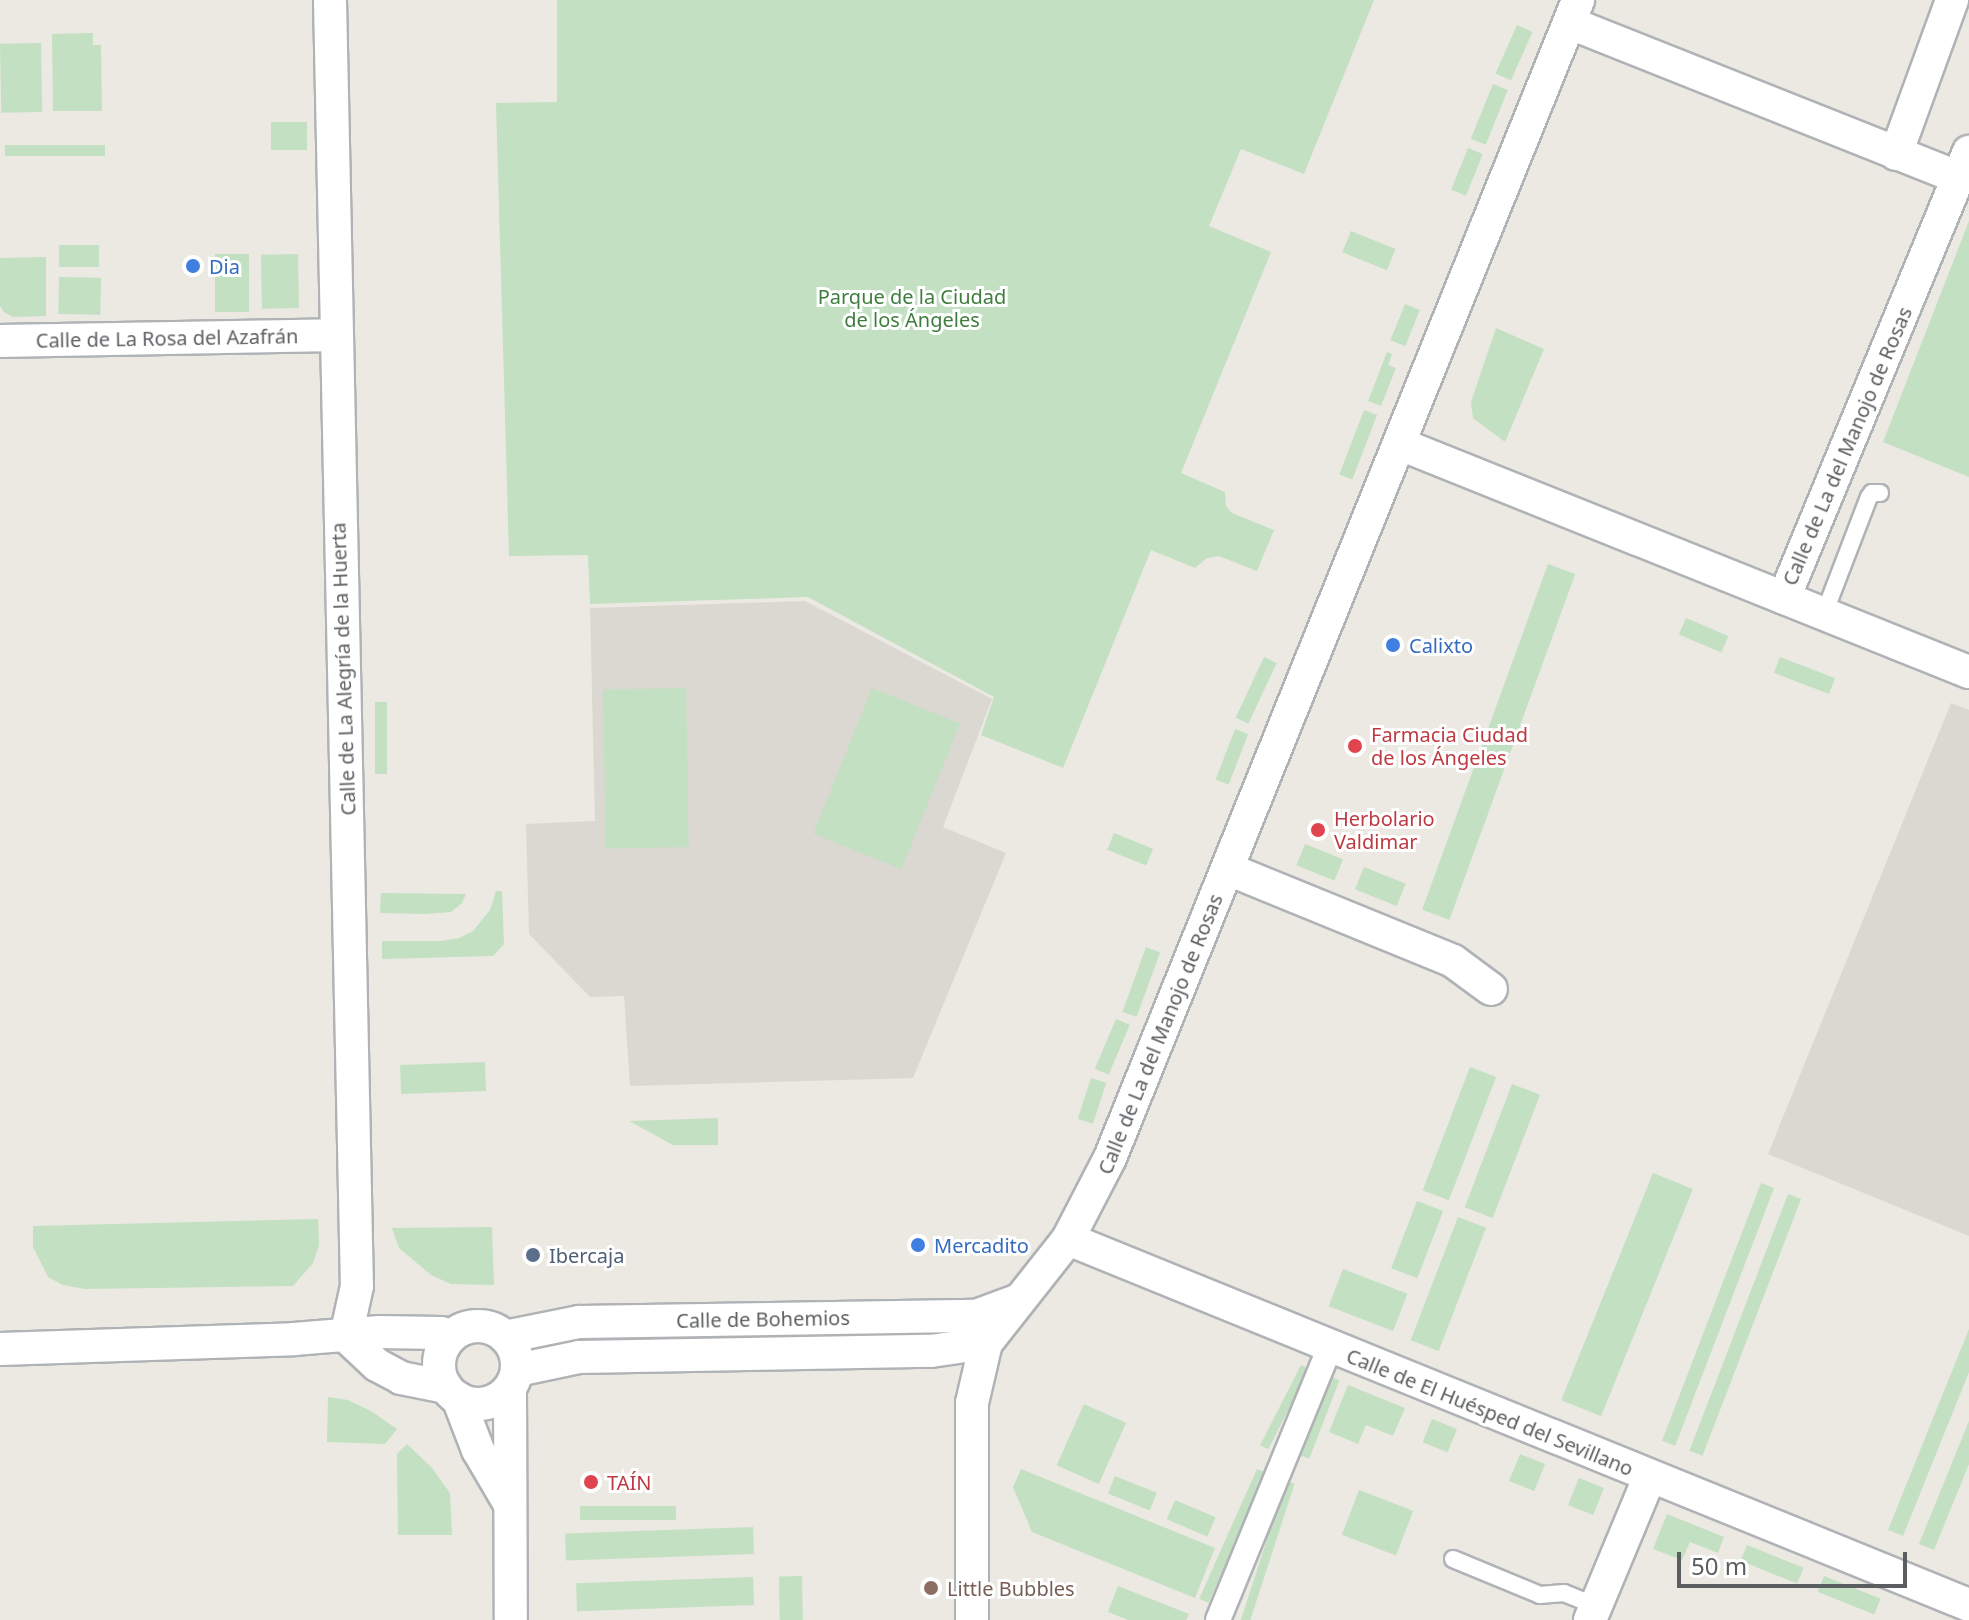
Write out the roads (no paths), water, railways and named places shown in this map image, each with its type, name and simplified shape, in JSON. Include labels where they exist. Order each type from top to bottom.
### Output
[{"type":"street","name":"Calle de La Alegría de la Huerta","points":[[330,0],[357,1286],[346,1336]]},
{"type":"street","points":[[1896,154],[1952,0]]},
{"type":"street","name":"Calle de La del Manojo de Rosas","points":[[972,1620],[972,1403],[986,1343],[1068,1239],[1110,1158],[1574,12],[1896,154],[1964,165],[1784,598],[1400,444]]},
{"type":"street","name":"Calle de La Rosa del Azafrán","points":[[0,341],[335,335]]},
{"type":"street","points":[[1784,598],[1969,672]]},
{"type":"street","points":[[1228,869],[1453,961],[1491,989]]},
{"type":"street","name":"Calle de El Huésped del Sevillano","points":[[1068,1239],[1650,1476],[1960,1609]]},
{"type":"street","name":"Calle de Bohemios","points":[[505,1337],[579,1322],[976,1316],[1019,1300]]},
{"type":"street","points":[[508,1501],[478,1450],[439,1362],[450,1338],[473,1326],[486,1327],[505,1337],[515,1351],[513,1450],[508,1501],[511,1620]]},
{"type":"street","points":[[0,1349],[424,1332],[450,1338]]},
{"type":"street","points":[[346,1336],[377,1365],[401,1378],[452,1392],[477,1404],[490,1402],[513,1379]]},
{"type":"street","name":"Calle de Bohemios","points":[[513,1379],[579,1357],[931,1351],[986,1343]]},
{"type":"street","name":"Calle de El Huésped del Sevillano","points":[[1218,1620],[1330,1347]]},
{"type":"street","name":"Calle de El Huésped del Sevillano","points":[[1593,1613],[1650,1476]]},
{"type":"lane","points":[[1824,614],[1869,497],[1872,493],[1880,493]]},
{"type":"lane","name":"Calle de El Huésped del Sevillano","points":[[1453,1559],[1540,1595],[1564,1593],[1593,1613]]},
{"type":"place","name":"Dia","points":[[193,266]]},
{"type":"place","name":"Calixto","points":[[1393,645]]},
{"type":"place","name":"Farmacia Ciudad de los Ángeles","points":[[1355,746]]},
{"type":"place","name":"Herbolario Valdimar","points":[[1318,830]]},
{"type":"place","name":"Mercadito","points":[[918,1245]]},
{"type":"place","name":"Ibercaja","points":[[533,1255]]},
{"type":"place","name":"TAÍN","points":[[591,1482]]},
{"type":"place","name":"Little Bubbles","points":[[931,1588]]},
{"type":"park label","name":"Parque de la Ciudad de los Ángeles","points":[[912,308]]}]
